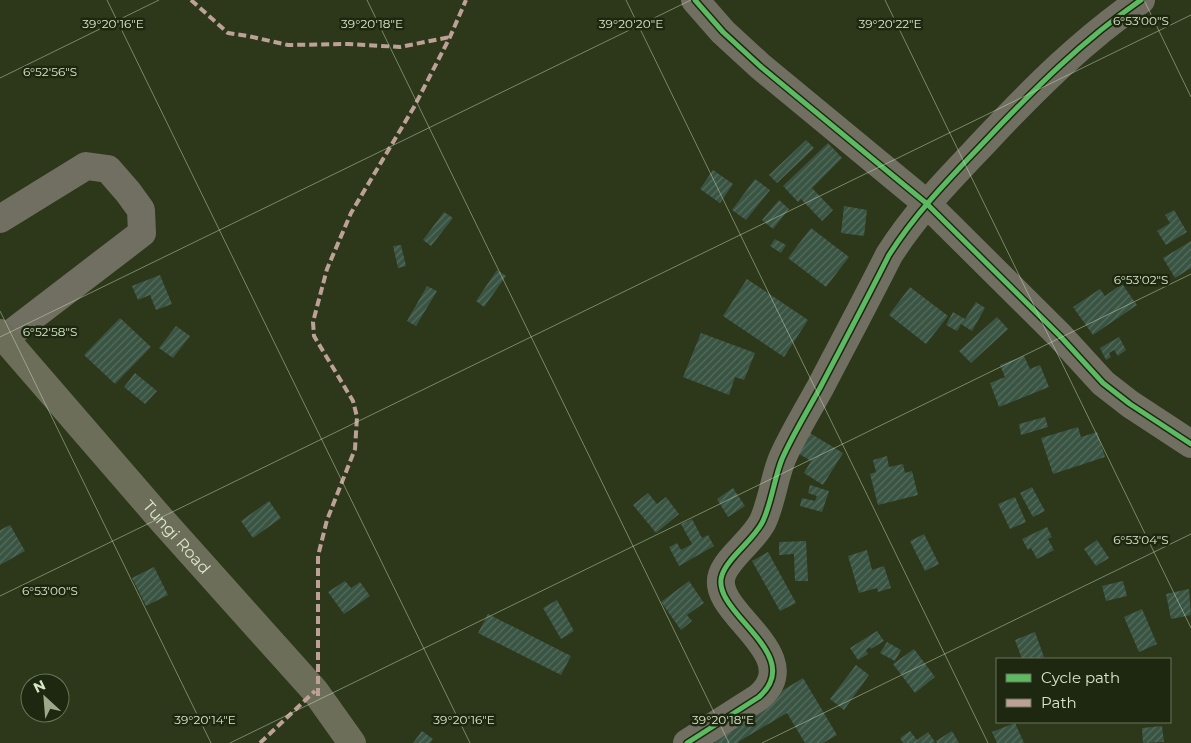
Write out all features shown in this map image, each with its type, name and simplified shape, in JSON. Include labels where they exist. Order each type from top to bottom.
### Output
[{"type":"main road","name":"Tungi Road","points":[[2,336],[314,691],[352,743]]},
{"type":"street","points":[[695,0],[723,32],[760,66],[926,203],[1060,336],[1103,383],[1130,404],[1191,444]]},
{"type":"street","points":[[687,743],[759,697],[769,688],[772,673],[770,656],[725,597],[720,584],[722,572],[756,533],[763,520],[788,448],[889,255],[903,232],[926,203],[1038,86],[1070,55],[1141,0]]},
{"type":"street","points":[[0,219],[86,166],[108,169],[128,192],[141,210],[142,233],[2,336]]},
{"type":"building","points":[[806,140],[814,148],[777,183],[769,175]]},
{"type":"building","points":[[828,143],[842,158],[812,188],[833,210],[822,221],[801,199],[798,202],[783,186]]},
{"type":"building","points":[[713,170],[733,184],[720,203],[700,189]]},
{"type":"building","points":[[755,179],[770,190],[746,220],[732,210]]},
{"type":"building","points":[[779,200],[789,209],[773,229],[762,220]]},
{"type":"building","points":[[844,206],[867,210],[864,236],[841,233]]},
{"type":"building","points":[[1174,210],[1187,232],[1166,245],[1157,231],[1170,223],[1165,215]]},
{"type":"building","points":[[444,212],[453,218],[431,246],[423,240]]},
{"type":"building","points":[[811,228],[849,257],[826,287],[788,258]]},
{"type":"building","points":[[775,239],[786,245],[781,253],[770,246]]},
{"type":"building","points":[[1191,241],[1191,268],[1175,278],[1163,258]]},
{"type":"building","points":[[401,245],[406,266],[398,268],[393,246]]},
{"type":"building","points":[[497,270],[506,276],[484,307],[476,301]]},
{"type":"building","points":[[160,275],[172,304],[156,310],[150,295],[138,300],[132,286]]},
{"type":"building","points":[[747,279],[808,320],[784,357],[723,316]]},
{"type":"building","points":[[1122,284],[1137,305],[1093,335],[1073,307],[1100,289],[1105,296]]},
{"type":"building","points":[[427,286],[437,291],[416,326],[407,321]]},
{"type":"building","points":[[910,287],[948,316],[926,344],[889,315]]},
{"type":"building","points":[[976,302],[985,308],[972,331],[961,324],[957,331],[946,325],[953,312],[965,319]]},
{"type":"building","points":[[997,317],[1008,329],[971,363],[959,351]]},
{"type":"building","points":[[120,318],[151,347],[115,384],[84,355]]},
{"type":"building","points":[[176,326],[190,336],[173,358],[159,348]]},
{"type":"building","points":[[701,333],[755,353],[744,380],[735,377],[729,395],[683,377]]},
{"type":"building","points":[[1119,337],[1126,350],[1118,356],[1114,350],[1109,353],[1111,357],[1106,360],[1100,348]]},
{"type":"building","points":[[1024,356],[1030,369],[1040,365],[1049,387],[999,407],[990,383],[1005,377],[1000,365]]},
{"type":"building","points":[[135,373],[157,391],[145,404],[124,387]]},
{"type":"building","points":[[1045,417],[1048,427],[1021,435],[1019,424]]},
{"type":"building","points":[[1078,427],[1081,437],[1097,432],[1105,457],[1053,474],[1041,438]]},
{"type":"building","points":[[808,432],[843,453],[823,485],[804,473],[811,461],[796,452]]},
{"type":"building","points":[[887,456],[889,467],[903,464],[905,473],[912,471],[918,495],[878,505],[870,474],[876,472],[873,460]]},
{"type":"building","points":[[810,485],[829,491],[822,512],[800,506],[802,498],[815,501],[817,496],[808,493]]},
{"type":"building","points":[[1032,487],[1045,511],[1033,517],[1020,493]]},
{"type":"building","points":[[733,488],[745,506],[728,517],[717,499]]},
{"type":"building","points":[[648,493],[657,504],[666,497],[679,514],[656,533],[633,505]]},
{"type":"building","points":[[1015,497],[1026,522],[1010,529],[998,504]]},
{"type":"building","points":[[269,501],[281,518],[253,538],[241,521]]},
{"type":"building","points":[[692,519],[702,538],[708,535],[714,546],[679,566],[669,547],[677,543],[681,550],[692,544],[681,524]]},
{"type":"building","points":[[10,525],[25,551],[0,565],[0,530]]},
{"type":"building","points":[[1047,527],[1052,537],[1048,539],[1054,550],[1037,559],[1031,548],[1028,550],[1022,539]]},
{"type":"building","points":[[924,534],[939,564],[925,571],[910,541]]},
{"type":"building","points":[[1097,540],[1109,558],[1096,566],[1084,549]]},
{"type":"building","points":[[806,541],[808,581],[795,581],[794,554],[779,555],[779,542]]},
{"type":"building","points":[[867,550],[872,570],[884,566],[891,588],[878,592],[877,588],[859,593],[848,556]]},
{"type":"building","points":[[768,552],[796,603],[780,611],[752,561]]},
{"type":"building","points":[[154,567],[168,595],[146,606],[132,578]]},
{"type":"building","points":[[345,581],[351,588],[360,582],[370,596],[344,614],[328,592]]},
{"type":"building","points":[[689,581],[704,603],[687,615],[692,621],[681,630],[661,602]]},
{"type":"building","points":[[1123,581],[1127,596],[1106,601],[1102,586]]},
{"type":"building","points":[[1189,589],[1191,615],[1171,619],[1166,594]]},
{"type":"building","points":[[557,600],[574,631],[561,639],[543,608]]},
{"type":"building","points":[[1142,609],[1157,644],[1139,652],[1124,617]]},
{"type":"building","points":[[488,614],[571,656],[561,675],[478,633]]},
{"type":"building","points":[[877,631],[884,641],[871,649],[870,647],[866,650],[868,654],[858,660],[850,648]]},
{"type":"building","points":[[1035,632],[1044,657],[1022,658],[1015,640]]},
{"type":"building","points":[[887,642],[901,650],[895,661],[880,653]]},
{"type":"building","points":[[914,649],[935,677],[915,693],[893,664]]},
{"type":"building","points":[[856,665],[869,675],[844,710],[830,699]]},
{"type":"building","points":[[803,678],[837,735],[823,743],[805,743],[787,713],[739,743],[715,743],[710,734]]},
{"type":"building","points":[[1015,723],[1024,743],[997,743],[992,732]]},
{"type":"building","points":[[1162,726],[1164,742],[1143,743],[1142,728]]},
{"type":"building","points":[[422,731],[433,739],[430,743],[413,743]]},
{"type":"building","points":[[910,731],[917,740],[928,732],[935,742],[903,743],[900,738]]},
{"type":"building","points":[[952,731],[959,743],[937,743],[936,741]]},
{"type":"marked path","points":[[191,0],[228,33],[288,45],[348,44],[400,47],[450,37]]},
{"type":"marked path","points":[[318,696],[318,556],[327,520],[355,449],[357,417],[353,401],[314,336],[313,322],[327,269],[351,213],[414,107],[450,37],[466,0]]},
{"type":"marked path","points":[[260,743],[315,691]]},
{"type":"cycle path","points":[[695,0],[723,32],[760,66],[926,203],[1060,336],[1103,383],[1130,404],[1191,444]]},
{"type":"cycle path","points":[[687,743],[759,697],[771,681],[772,665],[765,649],[729,604],[722,589],[722,575],[725,568],[754,535],[763,521],[786,450],[889,255],[935,195],[1023,101],[1079,48],[1141,0]]}]
